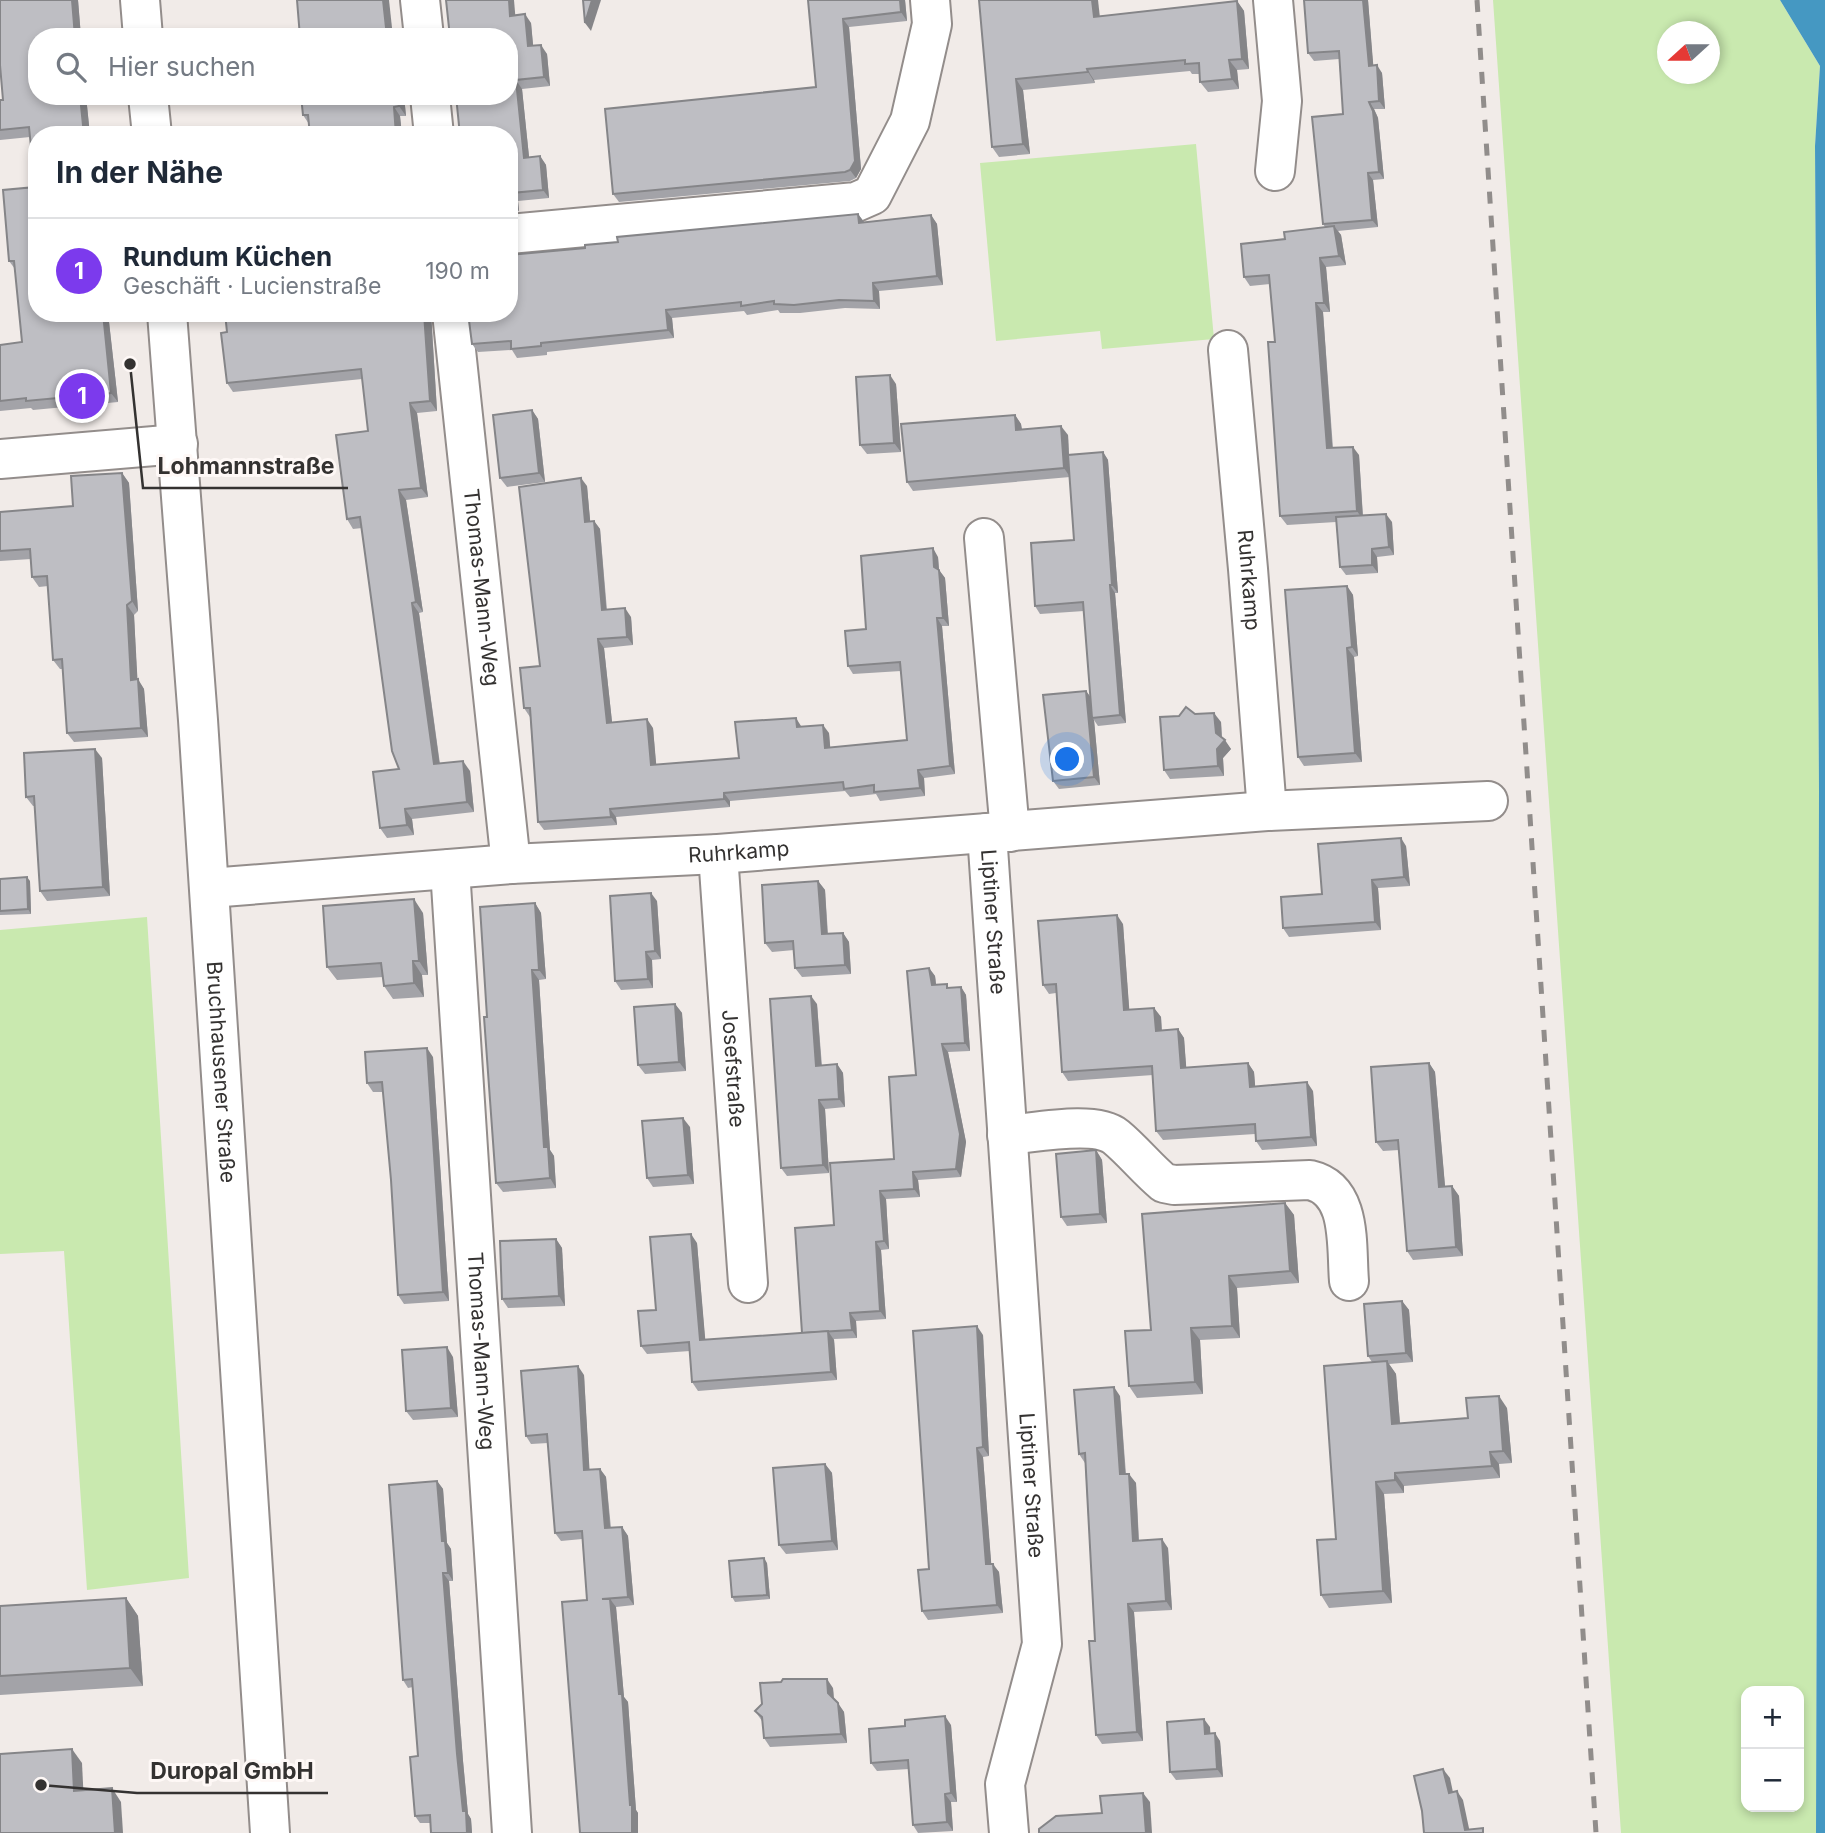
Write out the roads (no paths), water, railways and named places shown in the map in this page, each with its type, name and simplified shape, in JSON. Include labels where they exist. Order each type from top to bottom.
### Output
[{"type":"street","points":[[140,0],[142,28]]},
{"type":"street","points":[[420,0],[423,28]]},
{"type":"street","points":[[518,233],[856,202],[872,195],[910,121],[932,24],[930,0]]},
{"type":"street","points":[[1273,0],[1282,101],[1275,171]]},
{"type":"street","points":[[149,105],[151,126]]},
{"type":"street","points":[[431,105],[433,126]]},
{"type":"street","name":"Bruchhausener Straße","points":[[168,322],[210,888],[271,1833]]},
{"type":"street","name":"Thomas-Mann-Weg","points":[[453,322],[511,864]]},
{"type":"street","name":"Ruhrkamp","points":[[1228,350],[1267,811]]},
{"type":"street","points":[[0,459],[178,444]]},
{"type":"street","name":"Liptiner Straße","points":[[984,538],[999,833],[1007,1135],[1042,1644],[1005,1784],[1009,1833]]},
{"type":"street","name":"Ruhrkamp","points":[[210,888],[511,864],[719,854],[1267,811],[1488,801]]},
{"type":"street","name":"Josefstraße","points":[[719,854],[748,1283]]},
{"type":"street","name":"Thomas-Mann-Weg","points":[[450,869],[512,1833]]},
{"type":"street","points":[[1007,1135],[1090,1129],[1104,1131],[1115,1136],[1164,1183],[1174,1185],[1310,1180],[1321,1183],[1332,1190],[1343,1215],[1349,1281]]},
{"type":"water","points":[[1780,0],[1825,0],[1825,1833],[1816,1833],[1819,791],[1815,146],[1820,66]]},
{"type":"railway","points":[[1477,0],[1596,1833]]},
{"type":"place","name":"Lohmannstraße","points":[[130,364]]},
{"type":"place","name":"Rundum Küchen","points":[[82,396]]},
{"type":"place","name":"Duropal GmbH","points":[[41,1785]]}]
